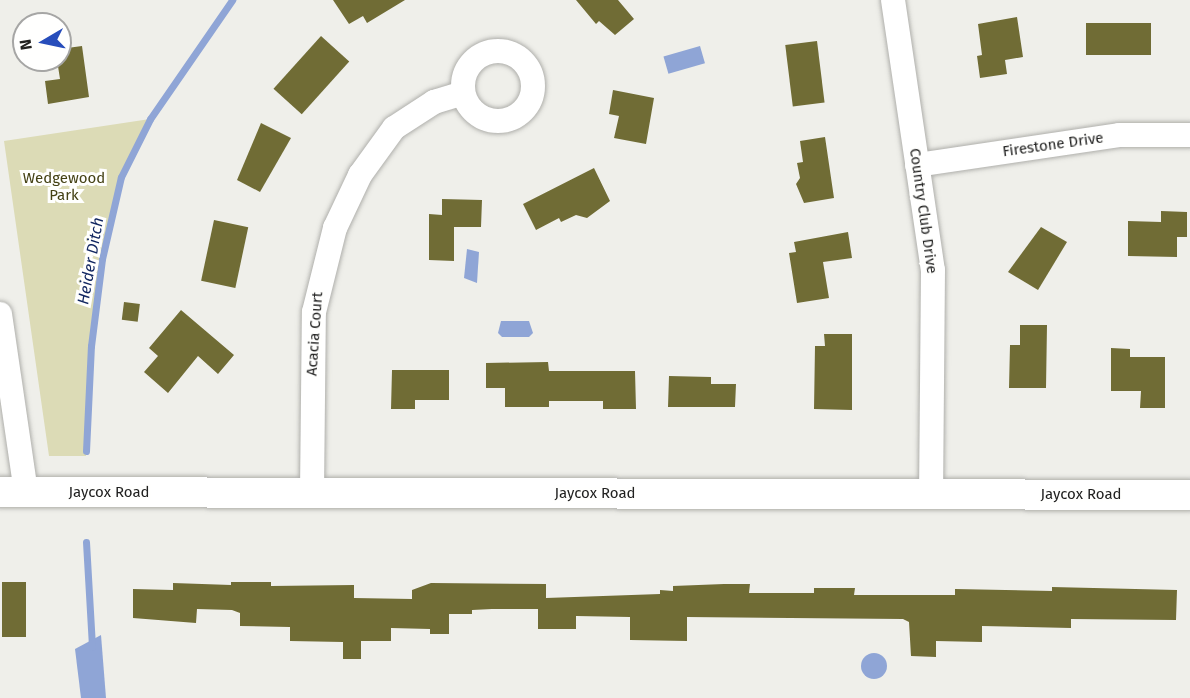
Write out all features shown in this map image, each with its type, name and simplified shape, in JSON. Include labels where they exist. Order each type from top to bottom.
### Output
[{"type":"street","name":"Country Club Drive","points":[[892,0],[933,270],[931,495]]},
{"type":"street","name":"Acacia Court","points":[[312,494],[315,312],[335,228],[360,175],[394,128],[434,102],[463,93]]},
{"type":"street","name":"Firestone Drive","points":[[917,165],[1119,135],[1190,135]]},
{"type":"street","points":[[0,314],[13,492]]},
{"type":"street","name":"Jaycox Road","points":[[13,492],[1190,495]]},
{"type":"green space","name":"Wedgewood Park","points":[[150,119],[121,177],[102,259],[91,346],[86,456],[49,456],[4,141]]},
{"type":"water","points":[[700,46],[705,63],[668,74],[663,56]]},
{"type":"water","points":[[467,249],[479,252],[477,283],[464,278]]},
{"type":"water","points":[[501,321],[529,321],[533,333],[529,337],[502,337],[498,333]]},
{"type":"water","points":[[101,635],[106,698],[81,698],[75,649]]},
{"type":"water","points":[[874,653],[883,657],[887,666],[883,675],[874,679],[865,675],[861,666],[865,657]]},
{"type":"building","points":[[333,0],[405,0],[367,23],[363,16],[349,24]]},
{"type":"building","points":[[576,0],[618,0],[634,19],[615,35],[599,21],[596,24]]},
{"type":"building","points":[[1017,17],[1023,57],[1005,60],[1007,74],[980,78],[977,56],[982,55],[978,24]]},
{"type":"building","points":[[1086,23],[1151,23],[1151,55],[1086,55]]},
{"type":"building","points":[[321,36],[349,61],[302,114],[273,89]]},
{"type":"building","points":[[817,41],[825,103],[793,106],[785,45]]},
{"type":"building","points":[[82,46],[89,97],[48,104],[45,81],[60,79],[59,72],[72,72],[72,47]]},
{"type":"building","points":[[613,90],[654,98],[646,144],[614,138],[619,116],[609,114]]},
{"type":"building","points":[[261,123],[291,138],[260,192],[237,180]]},
{"type":"building","points":[[825,137],[834,198],[804,203],[796,184],[800,178],[797,163],[803,162],[800,141]]},
{"type":"building","points":[[594,168],[610,201],[587,218],[576,215],[561,222],[559,218],[536,230],[523,204]]},
{"type":"building","points":[[442,199],[482,200],[481,227],[454,227],[454,261],[429,260],[429,214],[442,215]]},
{"type":"building","points":[[1161,211],[1187,212],[1187,237],[1177,237],[1177,257],[1128,256],[1128,221],[1161,222]]},
{"type":"building","points":[[214,220],[248,227],[235,288],[201,281]]},
{"type":"building","points":[[1041,227],[1067,242],[1038,290],[1008,272]]},
{"type":"building","points":[[848,232],[852,258],[823,262],[829,298],[797,303],[789,253],[796,252],[794,242]]},
{"type":"building","points":[[124,302],[140,304],[138,322],[122,320]]},
{"type":"building","points":[[181,310],[234,355],[218,374],[198,356],[168,393],[144,372],[158,356],[149,348]]},
{"type":"building","points":[[1020,325],[1047,325],[1046,388],[1009,388],[1010,345],[1020,345]]},
{"type":"building","points":[[824,334],[852,334],[852,410],[814,409],[815,346],[825,346]]},
{"type":"building","points":[[1111,348],[1130,349],[1130,357],[1165,357],[1165,408],[1140,408],[1141,391],[1111,391]]},
{"type":"building","points":[[548,362],[549,371],[635,371],[636,409],[603,409],[603,401],[549,401],[549,407],[505,407],[505,388],[486,388],[486,363]]},
{"type":"building","points":[[392,370],[449,370],[449,400],[415,400],[415,409],[391,409]]},
{"type":"building","points":[[669,376],[711,377],[711,384],[736,384],[735,407],[668,407]]},
{"type":"building","points":[[2,582],[26,582],[26,637],[2,637]]},
{"type":"building","points":[[231,582],[271,582],[271,586],[354,585],[354,598],[412,599],[412,590],[431,583],[546,584],[546,598],[660,594],[660,590],[673,591],[673,586],[724,584],[750,584],[749,593],[814,593],[814,588],[855,588],[854,595],[955,595],[955,589],[1052,591],[1052,587],[1177,590],[1176,620],[1071,619],[1071,628],[982,626],[982,642],[936,641],[936,657],[911,656],[909,622],[903,619],[687,617],[687,641],[630,640],[630,617],[576,616],[576,629],[538,629],[538,609],[472,610],[472,614],[449,614],[449,634],[430,634],[430,629],[391,628],[391,641],[361,641],[361,659],[343,659],[343,642],[290,641],[290,627],[240,626],[240,613],[232,610],[197,609],[196,623],[133,618],[133,589],[173,590],[173,583],[231,585]]},
{"type":"waterway","name":"Heider Ditch","points":[[86,451],[91,346],[102,259],[121,177],[150,119],[232,0]]},
{"type":"waterway","name":"Heider Ditch","points":[[86,542],[92,647]]}]
